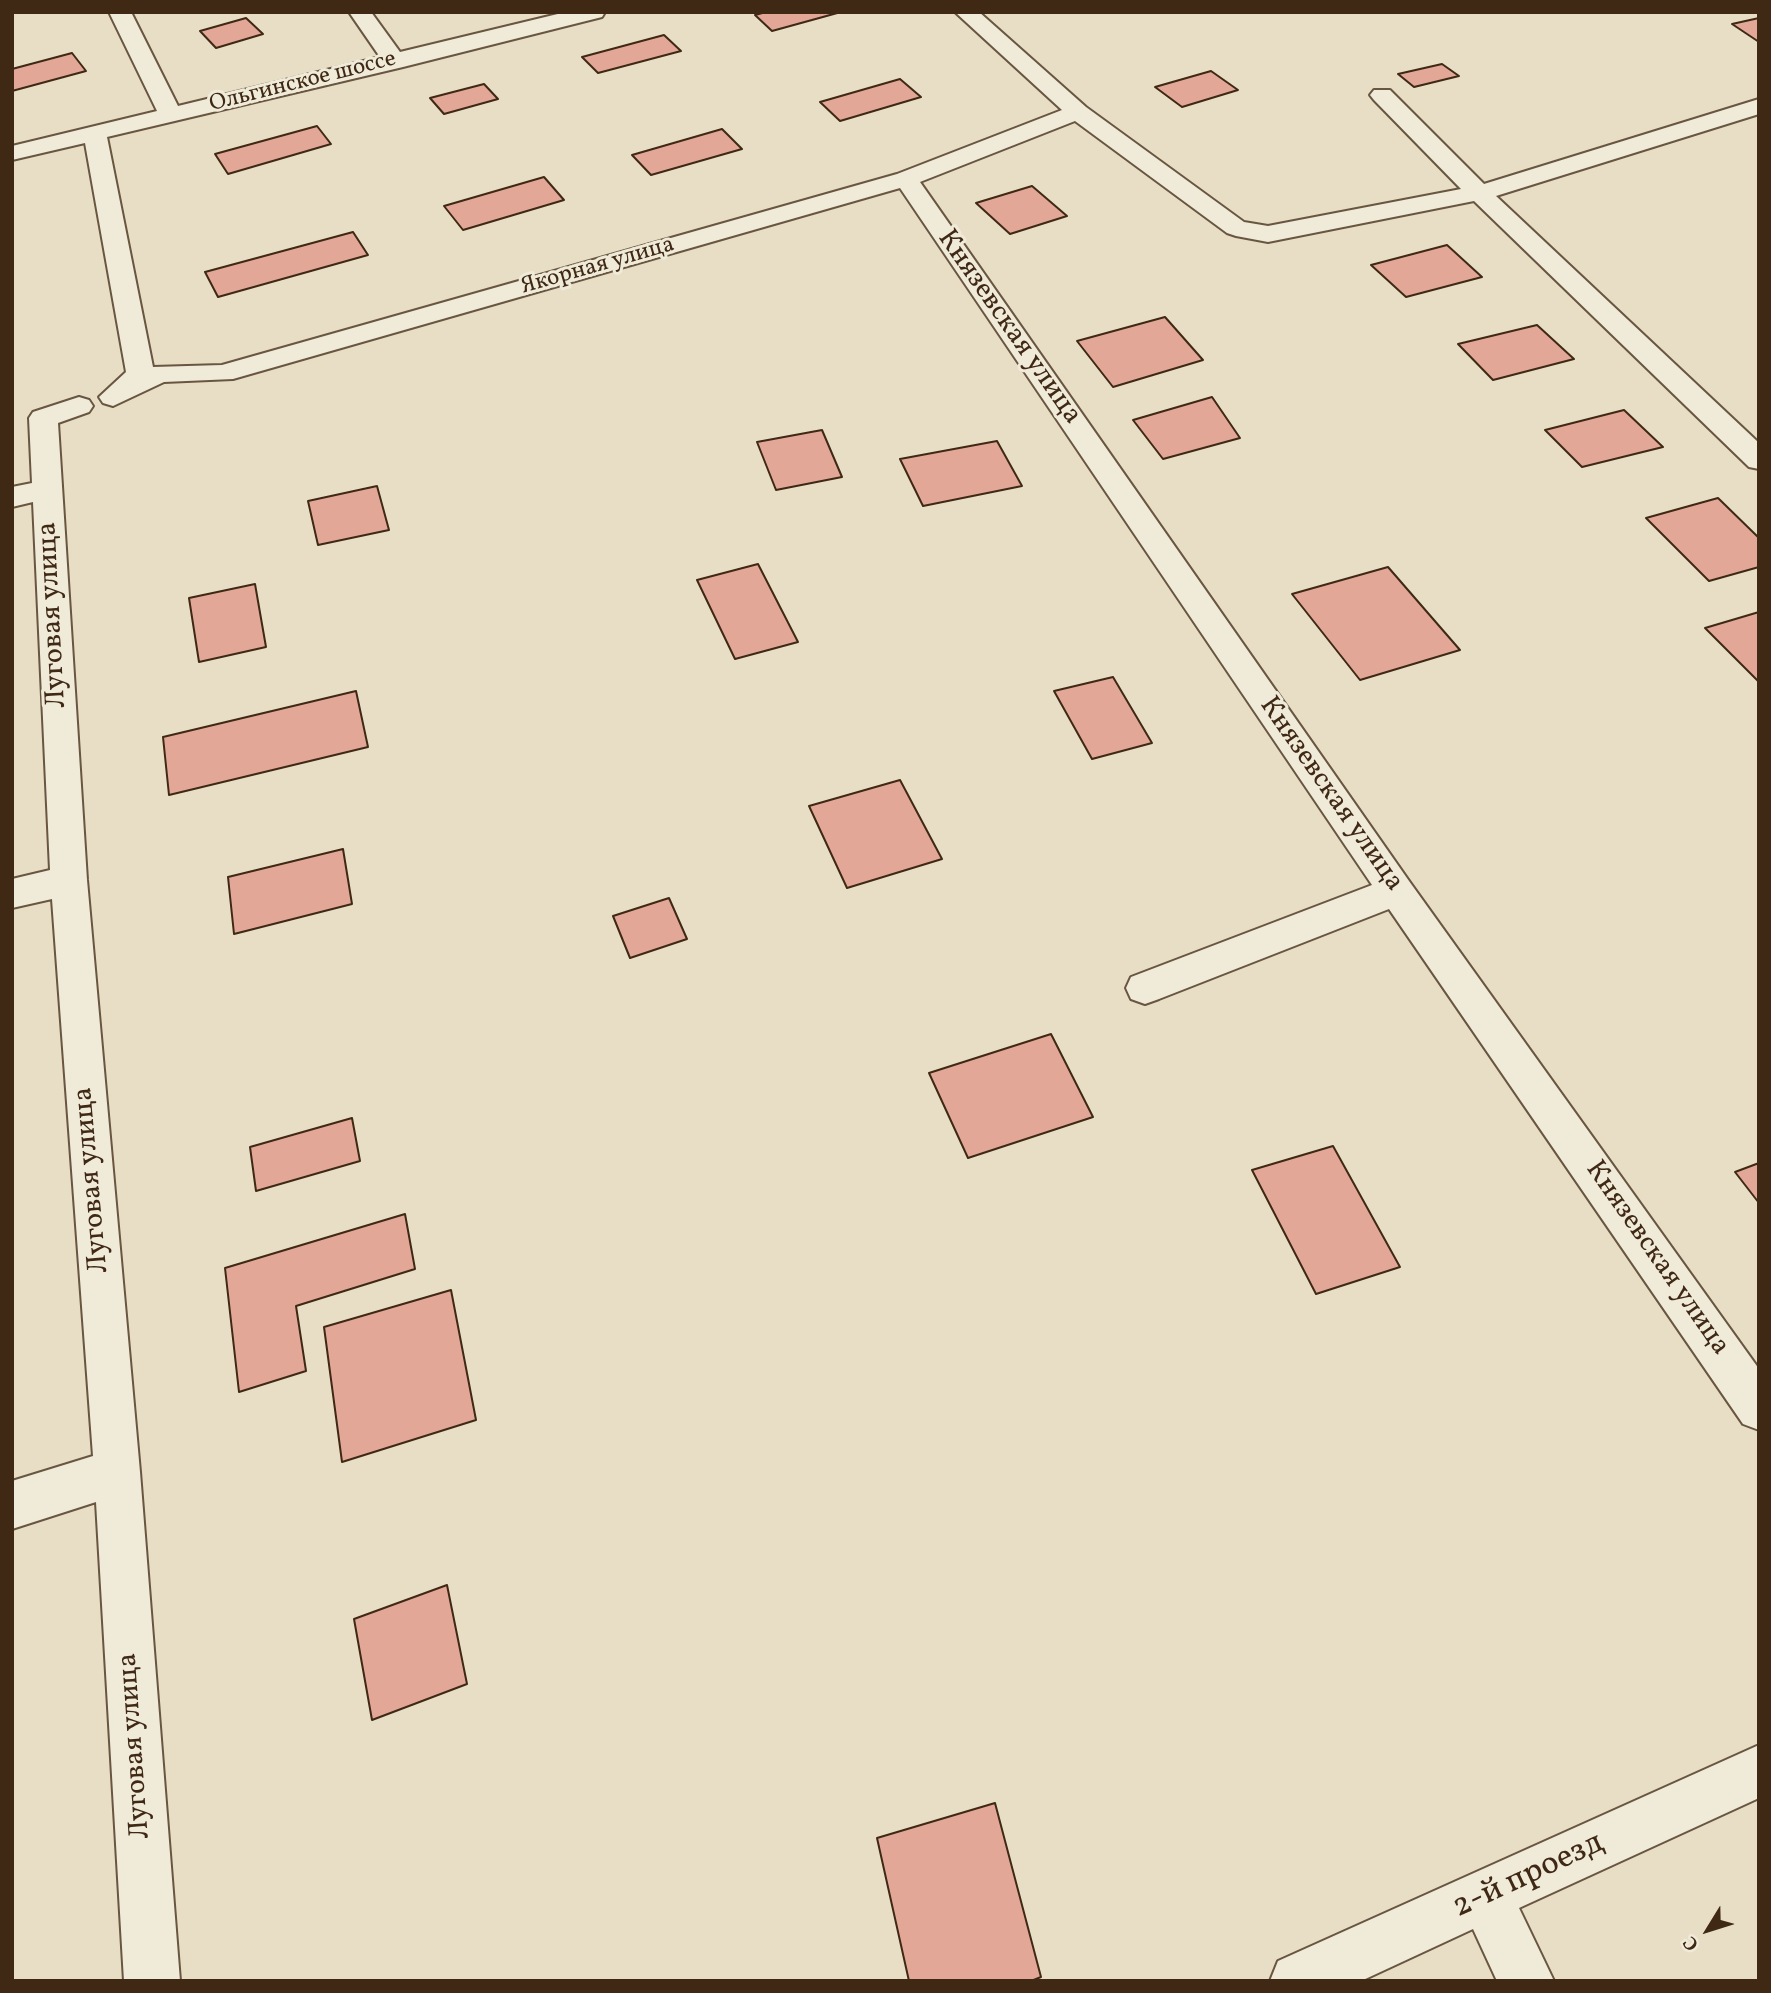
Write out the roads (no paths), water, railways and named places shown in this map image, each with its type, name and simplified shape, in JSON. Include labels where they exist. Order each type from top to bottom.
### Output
[{"type":"street","points":[[120,12],[171,115]]},
{"type":"street","points":[[360,12],[395,62]]},
{"type":"street","name":"Ольгинское шоссе","points":[[12,153],[594,12]]},
{"type":"street","points":[[966,12],[1078,112],[1236,228],[1268,234],[1479,193],[1759,106]]},
{"type":"street","points":[[1382,95],[1479,193],[1759,460]]},
{"type":"street","name":"Якорная улица","points":[[96,401],[159,374],[223,373],[906,179],[1078,112]]},
{"type":"street","name":"Луговая улица","points":[[95,134],[140,374],[96,401],[43,418],[29,494],[69,880],[117,1472],[152,1981]]},
{"type":"street","name":"Князевская улица","points":[[906,179],[1396,891],[1759,1408]]},
{"type":"street","points":[[12,894],[69,880]]},
{"type":"street","points":[[1145,988],[1396,891]]},
{"type":"street","points":[[12,1505],[117,1472]]},
{"type":"street","name":"2-й проезд","points":[[1298,1981],[1759,1771]]},
{"type":"street","points":[[1486,1897],[1526,1981]]}]
